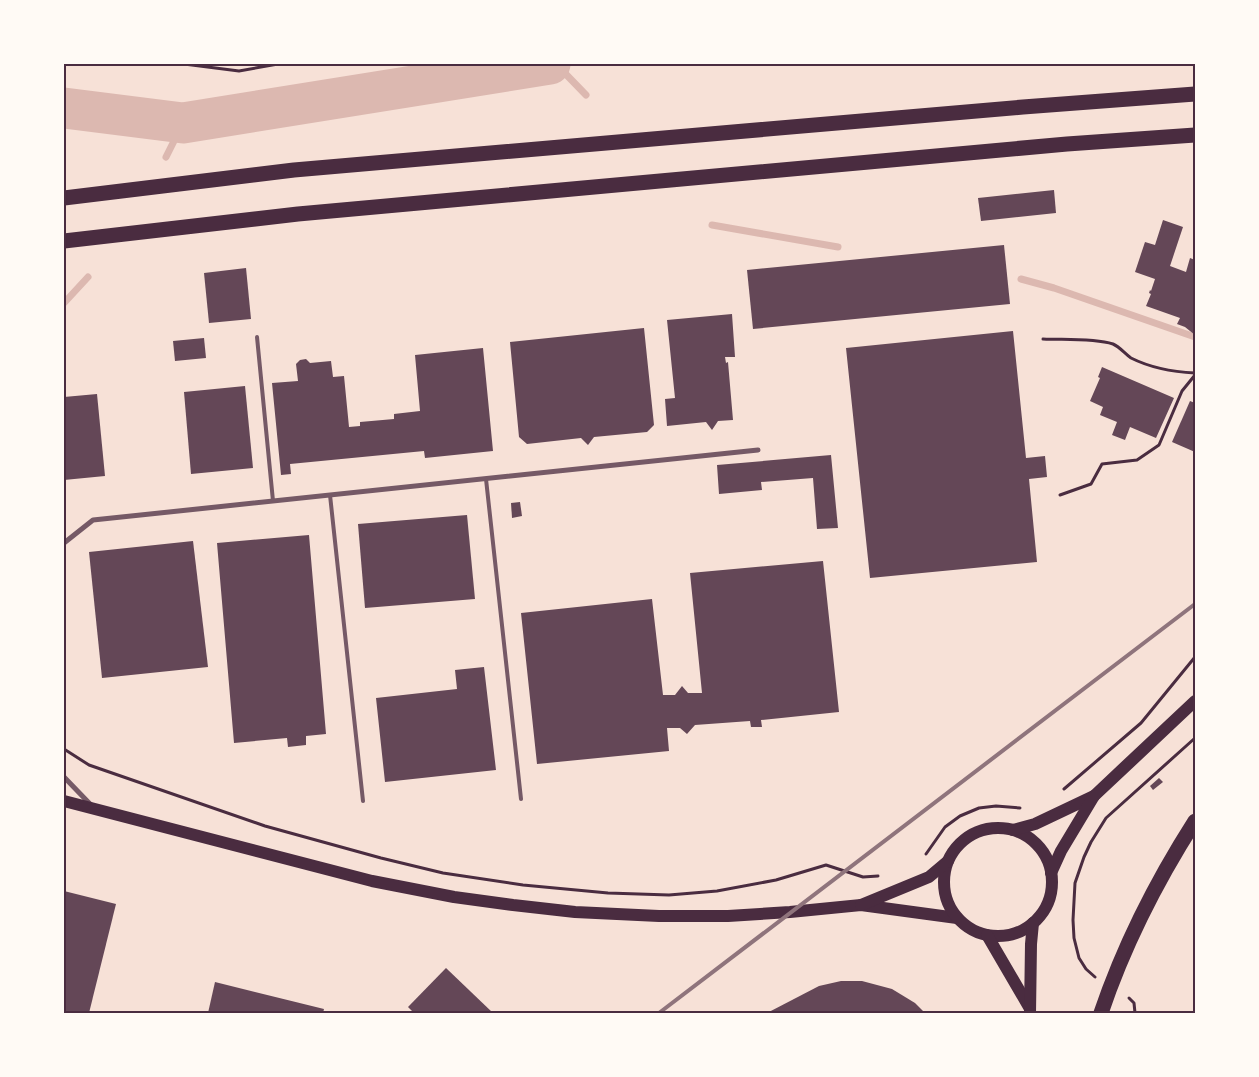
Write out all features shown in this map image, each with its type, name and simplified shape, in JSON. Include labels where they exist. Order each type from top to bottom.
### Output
[{"type":"highway","points":[[64,198],[294,170],[1023,106],[1195,94]]},
{"type":"highway","points":[[64,241],[298,214],[1067,144],[1195,135]]},
{"type":"highway","points":[[1101,1013],[1112,980],[1138,919],[1168,864],[1195,821]]},
{"type":"main road","points":[[1051,872],[1094,796],[1195,701]]},
{"type":"main road","points":[[1013,830],[1035,824],[1094,796]]},
{"type":"main road","points":[[64,801],[363,879],[454,897],[513,905],[575,912],[659,916],[728,916],[861,905],[957,918]]},
{"type":"main road","points":[[991,828],[1013,830],[1027,836],[1047,858],[1051,872],[1051,895],[1041,915],[1023,930],[999,936],[987,935],[971,929],[957,918],[950,908],[944,885],[945,872],[953,851],[970,836],[991,828]]},
{"type":"main road","points":[[861,905],[929,877],[948,861]]},
{"type":"main road","points":[[1030,1010],[1033,923]]},
{"type":"main road","points":[[987,935],[1030,1010]]},
{"type":"street","points":[[64,543],[93,520],[758,450]]},
{"type":"street","points":[[64,776],[94,809]]},
{"type":"lane","points":[[257,337],[273,501]]},
{"type":"lane","points":[[486,479],[521,800]]},
{"type":"lane","points":[[330,495],[364,801]]},
{"type":"path","points":[[184,64],[239,71],[278,64]]},
{"type":"path","points":[[1043,339],[1097,341],[1114,345],[1141,363],[1195,374]]},
{"type":"path","points":[[1060,495],[1091,484],[1102,464],[1137,460],[1159,445],[1182,391],[1195,374]]},
{"type":"path","points":[[1063,789],[1141,723],[1195,657]]},
{"type":"path","points":[[1097,980],[1078,958],[1074,938],[1075,883],[1084,857],[1106,818],[1195,738]]},
{"type":"path","points":[[64,749],[89,765],[265,826],[380,858],[443,872],[523,885],[608,893],[669,895],[717,891],[776,880],[826,865],[863,877],[883,875]]},
{"type":"path","points":[[921,858],[927,853],[945,827],[960,816],[979,808],[996,806],[1025,808]]},
{"type":"path","points":[[1130,998],[1134,1003],[1135,1013]]},
{"type":"building","points":[[1054,190],[1056,213],[981,221],[978,198]]},
{"type":"building","points":[[1163,220],[1183,227],[1170,266],[1186,272],[1190,258],[1195,260],[1195,335],[1185,327],[1177,324],[1180,318],[1146,306],[1155,279],[1135,272],[1145,242],[1155,245]]},
{"type":"building","points":[[1004,245],[1010,304],[753,329],[747,270]]},
{"type":"building","points":[[246,268],[251,319],[209,323],[204,273]]},
{"type":"building","points":[[732,314],[735,357],[725,357],[726,363],[728,362],[733,420],[718,421],[712,430],[706,422],[667,426],[665,399],[675,398],[667,320]]},
{"type":"building","points":[[644,328],[654,425],[647,432],[594,437],[588,445],[581,438],[527,444],[519,437],[510,342]]},
{"type":"building","points":[[1013,331],[1026,458],[1045,456],[1047,477],[1029,479],[1037,562],[870,578],[846,348]]},
{"type":"building","points":[[204,338],[206,358],[175,361],[173,341]]},
{"type":"building","points":[[483,348],[493,451],[425,458],[424,451],[290,464],[291,474],[281,475],[272,383],[298,381],[296,364],[300,360],[306,359],[310,363],[331,361],[333,377],[344,376],[349,427],[360,426],[360,422],[394,419],[394,414],[420,411],[415,355]]},
{"type":"building","points":[[1102,367],[1174,398],[1156,438],[1130,427],[1125,440],[1112,435],[1117,422],[1100,415],[1103,407],[1090,401],[1100,378],[1098,377]]},
{"type":"building","points":[[245,386],[253,468],[191,474],[184,392]]},
{"type":"building","points":[[97,394],[105,476],[64,480],[64,397]]},
{"type":"building","points":[[1190,401],[1195,403],[1195,452],[1172,442]]},
{"type":"building","points":[[831,455],[838,528],[817,529],[813,478],[761,482],[762,490],[719,494],[717,465]]},
{"type":"building","points":[[520,502],[522,516],[512,518],[511,503]]},
{"type":"building","points":[[467,515],[475,599],[365,608],[358,524]]},
{"type":"building","points":[[309,535],[326,734],[306,736],[306,745],[288,747],[287,738],[234,743],[217,543]]},
{"type":"building","points":[[193,541],[208,667],[102,678],[89,552]]},
{"type":"building","points":[[823,561],[839,712],[761,720],[762,727],[751,727],[750,721],[695,725],[687,734],[680,728],[667,728],[669,751],[537,764],[521,613],[652,599],[663,695],[675,695],[682,686],[688,693],[702,693],[690,573]]},
{"type":"building","points":[[484,667],[496,770],[385,782],[376,698],[457,689],[455,670]]},
{"type":"building","points":[[1159,778],[1163,782],[1153,790],[1150,786]]},
{"type":"building","points":[[64,891],[116,904],[89,1013],[64,1013]]},
{"type":"building","points":[[446,968],[493,1013],[414,1013],[408,1007]]},
{"type":"building","points":[[841,981],[862,981],[892,989],[915,1003],[925,1013],[767,1013],[819,986]]},
{"type":"building","points":[[215,982],[324,1009],[323,1013],[208,1013]]},
{"type":"waterway","points":[[64,108],[183,123],[550,64]]},
{"type":"waterway","points":[[556,64],[586,95]]},
{"type":"waterway","points":[[166,157],[183,123]]},
{"type":"waterway","points":[[712,225],[838,247]]},
{"type":"waterway","points":[[64,303],[88,277]]},
{"type":"waterway","points":[[1021,279],[1054,288],[1195,337]]},
{"type":"railway","points":[[659,1013],[1195,604]]}]
